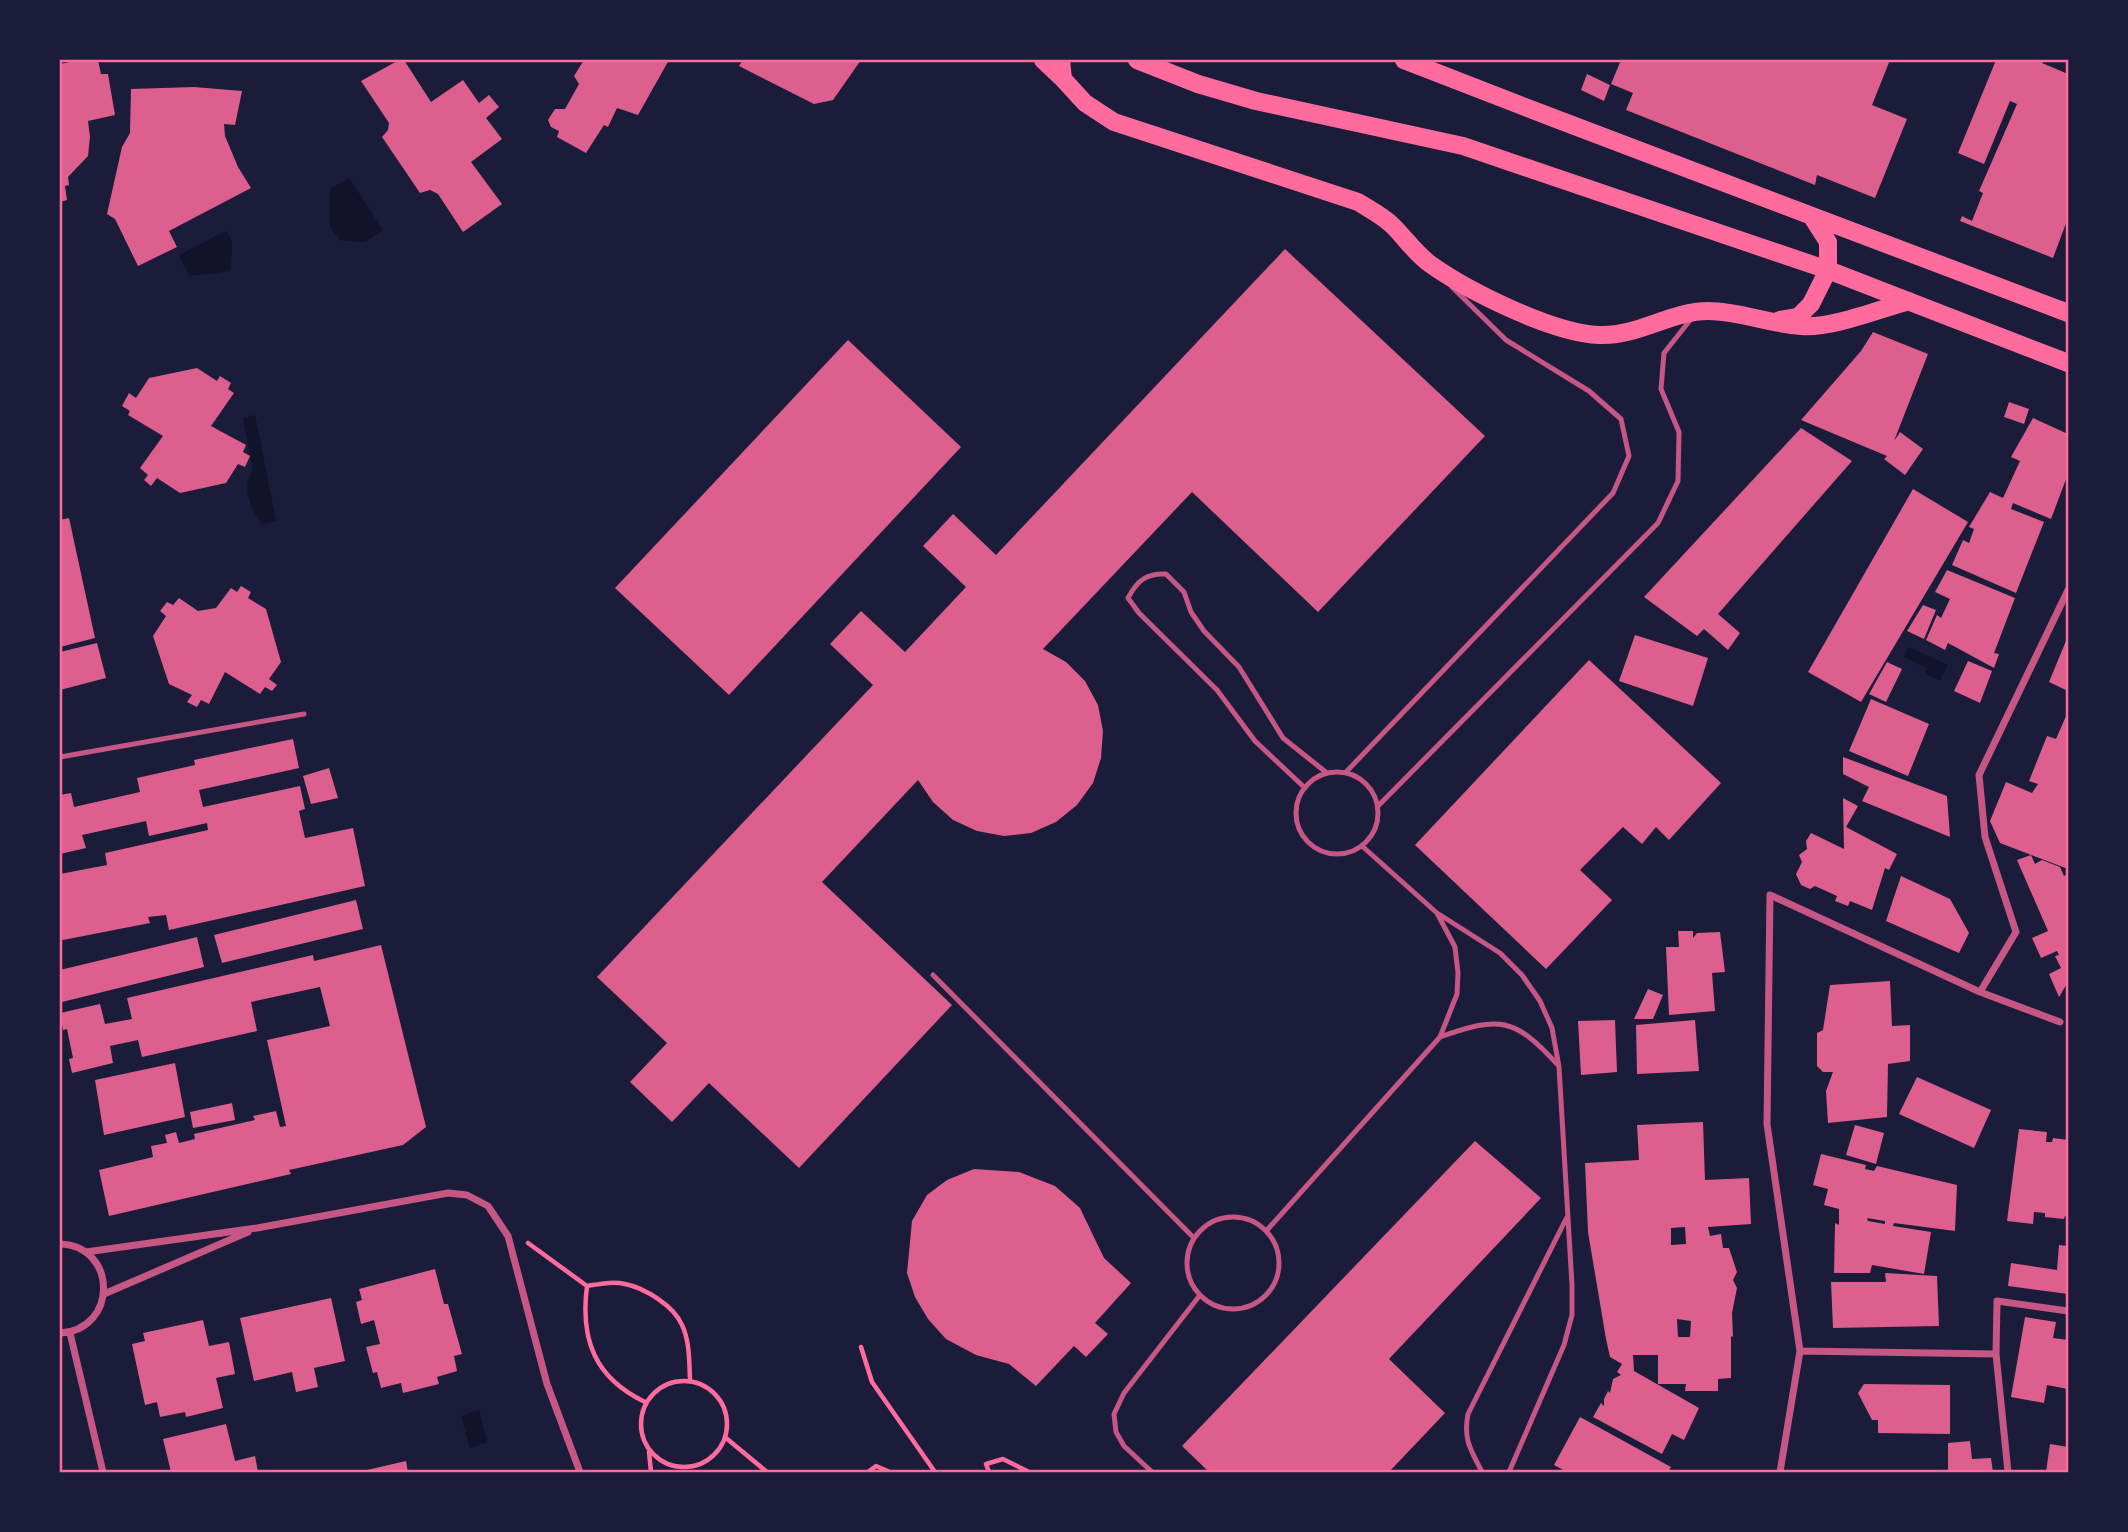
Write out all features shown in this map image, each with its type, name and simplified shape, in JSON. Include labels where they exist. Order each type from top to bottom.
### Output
[{"type":"main road","points":[[1043,60],[1085,103],[1114,122],[1358,202],[1390,223],[1428,263],[1489,299],[1555,326],[1600,335],[1638,329],[1698,311],[1726,311],[1770,323],[1805,327],[1909,300]]},
{"type":"main road","points":[[1061,60],[1063,79]]},
{"type":"main road","points":[[1137,60],[1198,85],[1256,101],[1463,146],[1828,270],[2068,363]]},
{"type":"main road","points":[[1404,60],[2068,313]]},
{"type":"main road","points":[[1770,323],[1798,317],[1811,304],[1828,270],[1828,242],[1812,217]]},
{"type":"street","points":[[1980,992],[2016,932],[1985,837],[1979,775],[2068,590]]},
{"type":"street","points":[[1780,1472],[1800,1351],[1767,1124],[1770,895],[1980,992],[2060,1022]]},
{"type":"street","points":[[86,1252],[257,1228],[448,1193],[467,1195],[488,1206],[508,1236],[547,1384],[580,1472]]},
{"type":"street","points":[[104,1294],[257,1228]]},
{"type":"street","points":[[60,1244],[70,1244],[86,1252],[97,1264],[103,1278],[104,1294],[98,1311],[86,1325],[71,1333],[60,1333]]},
{"type":"street","points":[[2008,1472],[1996,1354],[1997,1301],[2068,1311]]},
{"type":"street","points":[[71,1333],[103,1472]]},
{"type":"street","points":[[1800,1351],[1996,1354]]},
{"type":"lane","points":[[1346,772],[1613,494],[1629,456],[1621,419],[1589,391],[1506,340],[1428,263]]},
{"type":"lane","points":[[1378,806],[1658,523],[1678,481],[1679,432],[1661,389],[1664,353],[1698,311]]},
{"type":"lane","points":[[1305,788],[1255,741],[1217,690],[1139,613],[1128,598],[1136,583],[1151,574],[1166,574],[1184,592],[1191,612],[1204,631],[1239,667],[1283,738],[1327,773]]},
{"type":"lane","points":[[60,757],[304,714]]},
{"type":"lane","points":[[1346,772],[1361,779],[1372,790],[1378,806],[1378,822],[1372,836],[1362,846],[1344,854],[1326,854],[1310,845],[1299,831],[1295,813],[1299,795],[1311,781],[1327,773],[1346,772]]},
{"type":"lane","points":[[1362,846],[1437,913],[1500,953],[1522,975],[1540,1001],[1552,1028],[1559,1067],[1572,1315],[1564,1345],[1509,1472]]},
{"type":"lane","points":[[1267,1230],[1440,1037],[1457,994],[1458,973],[1455,947],[1437,913]]},
{"type":"lane","points":[[933,975],[1194,1238]]},
{"type":"lane","points":[[1440,1037],[1479,1023],[1498,1022],[1534,1040],[1559,1067]]},
{"type":"lane","points":[[1482,1472],[1464,1431],[1468,1414],[1568,1214]]},
{"type":"lane","points":[[1229,1216],[1250,1219],[1267,1230],[1277,1246],[1280,1263],[1276,1281],[1266,1296],[1250,1306],[1232,1309],[1214,1305],[1200,1295],[1191,1282],[1187,1267],[1188,1252],[1194,1238],[1209,1223],[1229,1216]]},
{"type":"lane","points":[[1152,1472],[1124,1446],[1116,1432],[1114,1415],[1124,1393],[1200,1295]]},
{"type":"path","points":[[508,1236],[528,1242],[587,1286],[608,1282],[625,1283],[644,1290],[667,1307],[681,1322],[688,1343],[690,1379]]},
{"type":"path","points":[[587,1286],[585,1301],[588,1336],[593,1355],[600,1369],[608,1377],[645,1402]]},
{"type":"path","points":[[861,1347],[873,1382],[934,1472]]},
{"type":"path","points":[[649,1451],[668,1465],[691,1467],[713,1458],[726,1438],[727,1412],[713,1390],[690,1379],[664,1384],[645,1402],[640,1427],[649,1451],[651,1472]]},
{"type":"path","points":[[726,1438],[767,1472]]},
{"type":"path","points":[[989,1472],[986,1464],[1003,1459],[1029,1472]]},
{"type":"path","points":[[868,1472],[876,1466],[890,1472]]},
{"type":"shaded area","points":[[349,178],[383,230],[365,242],[340,240],[330,227],[330,189]]},
{"type":"shaded area","points":[[226,231],[232,241],[231,271],[189,276],[179,255]]},
{"type":"shaded area","points":[[255,415],[276,521],[262,524],[254,512],[247,491],[249,477],[253,471],[243,418]]},
{"type":"shaded area","points":[[1908,647],[1948,665],[1940,680],[1925,674],[1927,668],[1904,657]]},
{"type":"shaded area","points":[[479,1410],[487,1442],[470,1448],[461,1416]]},
{"type":"building","points":[[98,60],[101,74],[108,74],[115,115],[88,121],[88,156],[68,177],[69,185],[65,186],[67,200],[60,202],[60,64]]},
{"type":"building","points":[[399,60],[404,60],[431,102],[463,80],[479,103],[489,95],[499,107],[486,118],[502,139],[471,162],[502,204],[463,232],[438,194],[430,190],[420,193],[382,137],[388,130],[389,123],[361,81]]},
{"type":"building","points":[[584,60],[669,60],[638,115],[617,108],[608,127],[604,125],[586,153],[557,137],[559,131],[551,127],[548,120],[555,109],[565,109],[579,84],[574,76]]},
{"type":"building","points":[[743,60],[861,60],[833,100],[814,104],[739,66]]},
{"type":"building","points":[[1621,60],[1890,60],[1872,105],[1907,119],[1875,198],[1817,175],[1815,185],[1626,110],[1633,93],[1611,84]]},
{"type":"building","points":[[1996,60],[2044,60],[2042,63],[2068,74],[2068,218],[2053,258],[1960,221],[1962,216],[1972,221],[1983,193],[1979,191],[2017,104],[2010,101],[1984,164],[1958,153]]},
{"type":"building","points":[[1587,74],[1610,85],[1604,101],[1581,90]]},
{"type":"building","points":[[194,87],[242,91],[235,125],[224,124],[225,136],[238,167],[251,188],[169,231],[177,247],[138,266],[115,219],[107,214],[122,147],[130,133],[131,89]]},
{"type":"building","points":[[1285,249],[1485,436],[1318,612],[1192,492],[1043,649],[1066,662],[1085,681],[1098,705],[1103,731],[1101,758],[1093,783],[1077,805],[1056,822],[1031,833],[1004,836],[977,831],[953,820],[933,802],[918,780],[822,882],[952,1005],[799,1168],[709,1083],[672,1122],[630,1082],[667,1043],[597,977],[873,685],[830,644],[861,611],[905,652],[966,587],[923,546],[953,514],[996,555]]},
{"type":"building","points":[[1873,332],[1928,354],[1894,441],[1900,432],[1923,449],[1905,475],[1884,459],[1887,456],[1801,420],[1861,351]]},
{"type":"building","points":[[848,340],[961,447],[729,695],[615,588]]},
{"type":"building","points":[[197,368],[217,381],[220,376],[231,383],[228,389],[234,393],[211,426],[246,445],[243,452],[250,456],[245,467],[238,464],[226,483],[180,493],[157,478],[151,486],[144,480],[148,475],[140,468],[163,436],[128,415],[130,411],[122,406],[129,393],[136,398],[149,378]]},
{"type":"building","points":[[2009,402],[2029,409],[2024,424],[2004,417]]},
{"type":"building","points":[[2033,418],[2068,434],[2068,474],[2051,519],[2013,503],[2011,509],[2044,522],[2016,593],[1952,565],[1963,540],[1969,543],[1974,529],[1969,527],[1990,492],[2003,498],[2020,461],[2011,457]]},
{"type":"building","points":[[1801,428],[1852,461],[1718,614],[1740,633],[1728,650],[1704,629],[1697,636],[1644,597]]},
{"type":"building","points":[[1913,489],[1968,522],[1861,702],[1808,672]]},
{"type":"building","points":[[69,518],[95,638],[60,647],[60,520]]},
{"type":"building","points":[[1947,570],[2015,598],[1994,653],[1999,654],[1994,668],[1948,643],[1945,650],[1926,640],[1937,615],[1941,618],[1950,599],[1935,592]]},
{"type":"building","points":[[241,586],[251,592],[248,598],[266,609],[281,662],[269,679],[277,685],[272,691],[265,687],[260,694],[225,672],[209,704],[201,700],[197,707],[187,702],[192,695],[169,684],[153,636],[166,616],[160,611],[167,602],[173,605],[179,598],[198,611],[216,608],[231,588],[237,592]]},
{"type":"building","points":[[1923,605],[1936,610],[1924,639],[1907,631]]},
{"type":"building","points":[[1635,635],[1708,658],[1693,706],[1619,681]]},
{"type":"building","points":[[2068,636],[2068,691],[2049,682]]},
{"type":"building","points":[[97,643],[106,678],[60,690],[60,652]]},
{"type":"building","points":[[1589,660],[1721,783],[1669,840],[1656,827],[1642,844],[1623,827],[1580,870],[1612,900],[1546,969],[1415,845]]},
{"type":"building","points":[[1968,661],[1992,671],[1980,703],[1954,691]]},
{"type":"building","points":[[1887,662],[1902,669],[1886,702],[1869,694]]},
{"type":"building","points":[[1871,699],[1929,724],[1908,776],[1849,751]]},
{"type":"building","points":[[2066,716],[2068,869],[2000,843],[1990,821],[2006,782],[2032,793],[2038,784],[2029,781],[2047,736],[2056,739]]},
{"type":"building","points":[[293,739],[299,768],[199,790],[203,807],[300,786],[305,809],[299,811],[305,838],[353,828],[365,886],[169,930],[166,915],[148,917],[150,923],[63,940],[60,938],[60,874],[107,865],[105,853],[208,830],[207,823],[149,836],[146,821],[82,835],[86,848],[60,854],[60,795],[71,793],[74,807],[140,792],[137,778],[195,765],[194,760]]},
{"type":"building","points":[[1843,757],[1947,796],[1950,837],[1862,801],[1869,787],[1843,774]]},
{"type":"building","points":[[329,768],[338,798],[311,804],[303,776]]},
{"type":"building","points":[[1843,798],[1858,806],[1846,827],[1897,854],[1889,870],[1885,868],[1872,910],[1850,901],[1848,906],[1835,901],[1837,896],[1815,886],[1810,889],[1801,885],[1796,874],[1802,862],[1799,855],[1807,849],[1806,841],[1811,833],[1844,849]]},
{"type":"building","points":[[2031,855],[2035,864],[2042,860],[2060,867],[2064,876],[2068,874],[2068,982],[2059,997],[2049,974],[2061,968],[2055,956],[2059,955],[2057,951],[2041,958],[2032,938],[2048,931],[2017,860]]},
{"type":"building","points":[[1901,876],[1950,899],[1969,933],[1959,953],[1886,921]]},
{"type":"building","points":[[356,900],[363,929],[222,963],[214,935]]},
{"type":"building","points":[[1678,931],[1693,931],[1693,938],[1697,933],[1720,932],[1725,972],[1712,973],[1715,1011],[1669,1015],[1666,947],[1679,947]]},
{"type":"building","points":[[197,937],[204,967],[62,1002],[60,970]]},
{"type":"building","points":[[381,945],[426,1127],[403,1145],[289,1170],[291,1174],[109,1216],[99,1170],[153,1157],[151,1146],[167,1143],[165,1135],[176,1132],[179,1143],[195,1139],[194,1134],[255,1120],[253,1116],[276,1111],[280,1127],[286,1126],[267,1040],[330,1026],[320,987],[251,1002],[257,1031],[142,1057],[138,1040],[110,1046],[113,1063],[72,1073],[69,1059],[73,1058],[67,1029],[63,1030],[60,1013],[100,1004],[105,1024],[132,1019],[127,998],[313,955],[314,961]]},
{"type":"building","points":[[1890,981],[1892,1026],[1910,1025],[1910,1061],[1888,1064],[1887,1117],[1828,1123],[1826,1091],[1833,1072],[1823,1072],[1817,1066],[1817,1033],[1823,1030],[1830,985]]},
{"type":"building","points":[[1648,989],[1663,995],[1653,1019],[1634,1019]]},
{"type":"building","points":[[1615,1020],[1617,1072],[1581,1075],[1578,1021]]},
{"type":"building","points":[[1695,1020],[1699,1071],[1637,1074],[1636,1025]]},
{"type":"building","points":[[175,1063],[185,1117],[104,1135],[95,1080]]},
{"type":"building","points":[[1917,1077],[1991,1110],[1974,1148],[1899,1114]]},
{"type":"building","points":[[232,1103],[235,1120],[193,1128],[190,1112]]},
{"type":"building","points":[[1703,1122],[1705,1180],[1749,1178],[1751,1224],[1708,1227],[1710,1236],[1721,1234],[1723,1248],[1729,1248],[1737,1272],[1733,1280],[1737,1288],[1732,1313],[1731,1378],[1718,1379],[1718,1391],[1685,1391],[1686,1384],[1658,1384],[1658,1355],[1633,1355],[1634,1371],[1699,1408],[1684,1440],[1672,1434],[1662,1454],[1593,1417],[1601,1403],[1604,1406],[1604,1399],[1608,1391],[1610,1393],[1613,1379],[1621,1375],[1617,1372],[1622,1364],[1610,1357],[1606,1339],[1588,1232],[1585,1163],[1639,1160],[1637,1125]],"holes":[[[1685,1227],[1686,1244],[1671,1245],[1671,1228]],[[1677,1319],[1691,1321],[1690,1337],[1678,1337]]]},
{"type":"building","points":[[1855,1125],[1884,1133],[1876,1164],[1846,1155]]},
{"type":"building","points":[[2019,1129],[2047,1132],[2046,1142],[2052,1142],[2053,1138],[2068,1140],[2068,1216],[2064,1219],[2045,1217],[2045,1213],[2034,1212],[2033,1224],[2007,1221]]},
{"type":"building","points":[[1475,1141],[1541,1198],[1389,1359],[1445,1413],[1389,1472],[1209,1472],[1182,1446]]},
{"type":"building","points":[[1821,1154],[1866,1165],[1865,1169],[1874,1171],[1877,1166],[1957,1185],[1955,1231],[1894,1223],[1893,1226],[1931,1232],[1924,1274],[1872,1265],[1870,1273],[1834,1273],[1835,1223],[1839,1225],[1839,1209],[1824,1205],[1828,1189],[1813,1185]],"holes":[[[1867,1218],[1885,1221],[1885,1224],[1868,1221]]]},
{"type":"building","points":[[974,1169],[1019,1172],[1055,1186],[1080,1208],[1104,1258],[1131,1283],[1095,1323],[1108,1334],[1086,1357],[1074,1346],[1036,1386],[1009,1364],[976,1355],[946,1339],[928,1319],[915,1297],[907,1273],[912,1221],[927,1195],[947,1180]]},
{"type":"building","points":[[2059,1245],[2068,1246],[2068,1294],[2008,1286],[2011,1263],[2057,1270]]},
{"type":"building","points":[[435,1269],[462,1354],[454,1356],[457,1371],[437,1377],[439,1384],[403,1393],[401,1383],[381,1388],[377,1372],[373,1373],[366,1347],[380,1344],[374,1320],[361,1324],[356,1302],[362,1300],[359,1289]]},
{"type":"building","points":[[1885,1273],[1937,1276],[1939,1326],[1833,1328],[1831,1282],[1886,1282]]},
{"type":"building","points":[[331,1298],[345,1361],[314,1368],[318,1387],[296,1392],[292,1372],[254,1381],[240,1318]]},
{"type":"building","points":[[2025,1317],[2056,1322],[2053,1338],[2068,1340],[2068,1389],[2047,1385],[2044,1403],[2011,1397]]},
{"type":"building","points":[[203,1320],[209,1346],[229,1342],[235,1374],[216,1378],[223,1408],[186,1417],[185,1412],[160,1417],[157,1402],[145,1405],[132,1344],[145,1341],[143,1333]]},
{"type":"building","points":[[1864,1384],[1950,1385],[1950,1434],[1878,1433],[1878,1420],[1872,1420],[1858,1393]]},
{"type":"building","points":[[1580,1417],[1671,1467],[1668,1472],[1567,1472],[1554,1465]]},
{"type":"building","points":[[226,1424],[235,1461],[255,1456],[258,1472],[171,1472],[163,1439]]},
{"type":"building","points":[[1970,1441],[1972,1459],[1991,1458],[1993,1472],[1948,1472],[1948,1443]]},
{"type":"building","points":[[2050,1444],[2068,1447],[2068,1472],[2046,1472]]},
{"type":"building","points":[[406,1461],[408,1472],[367,1470]]}]
